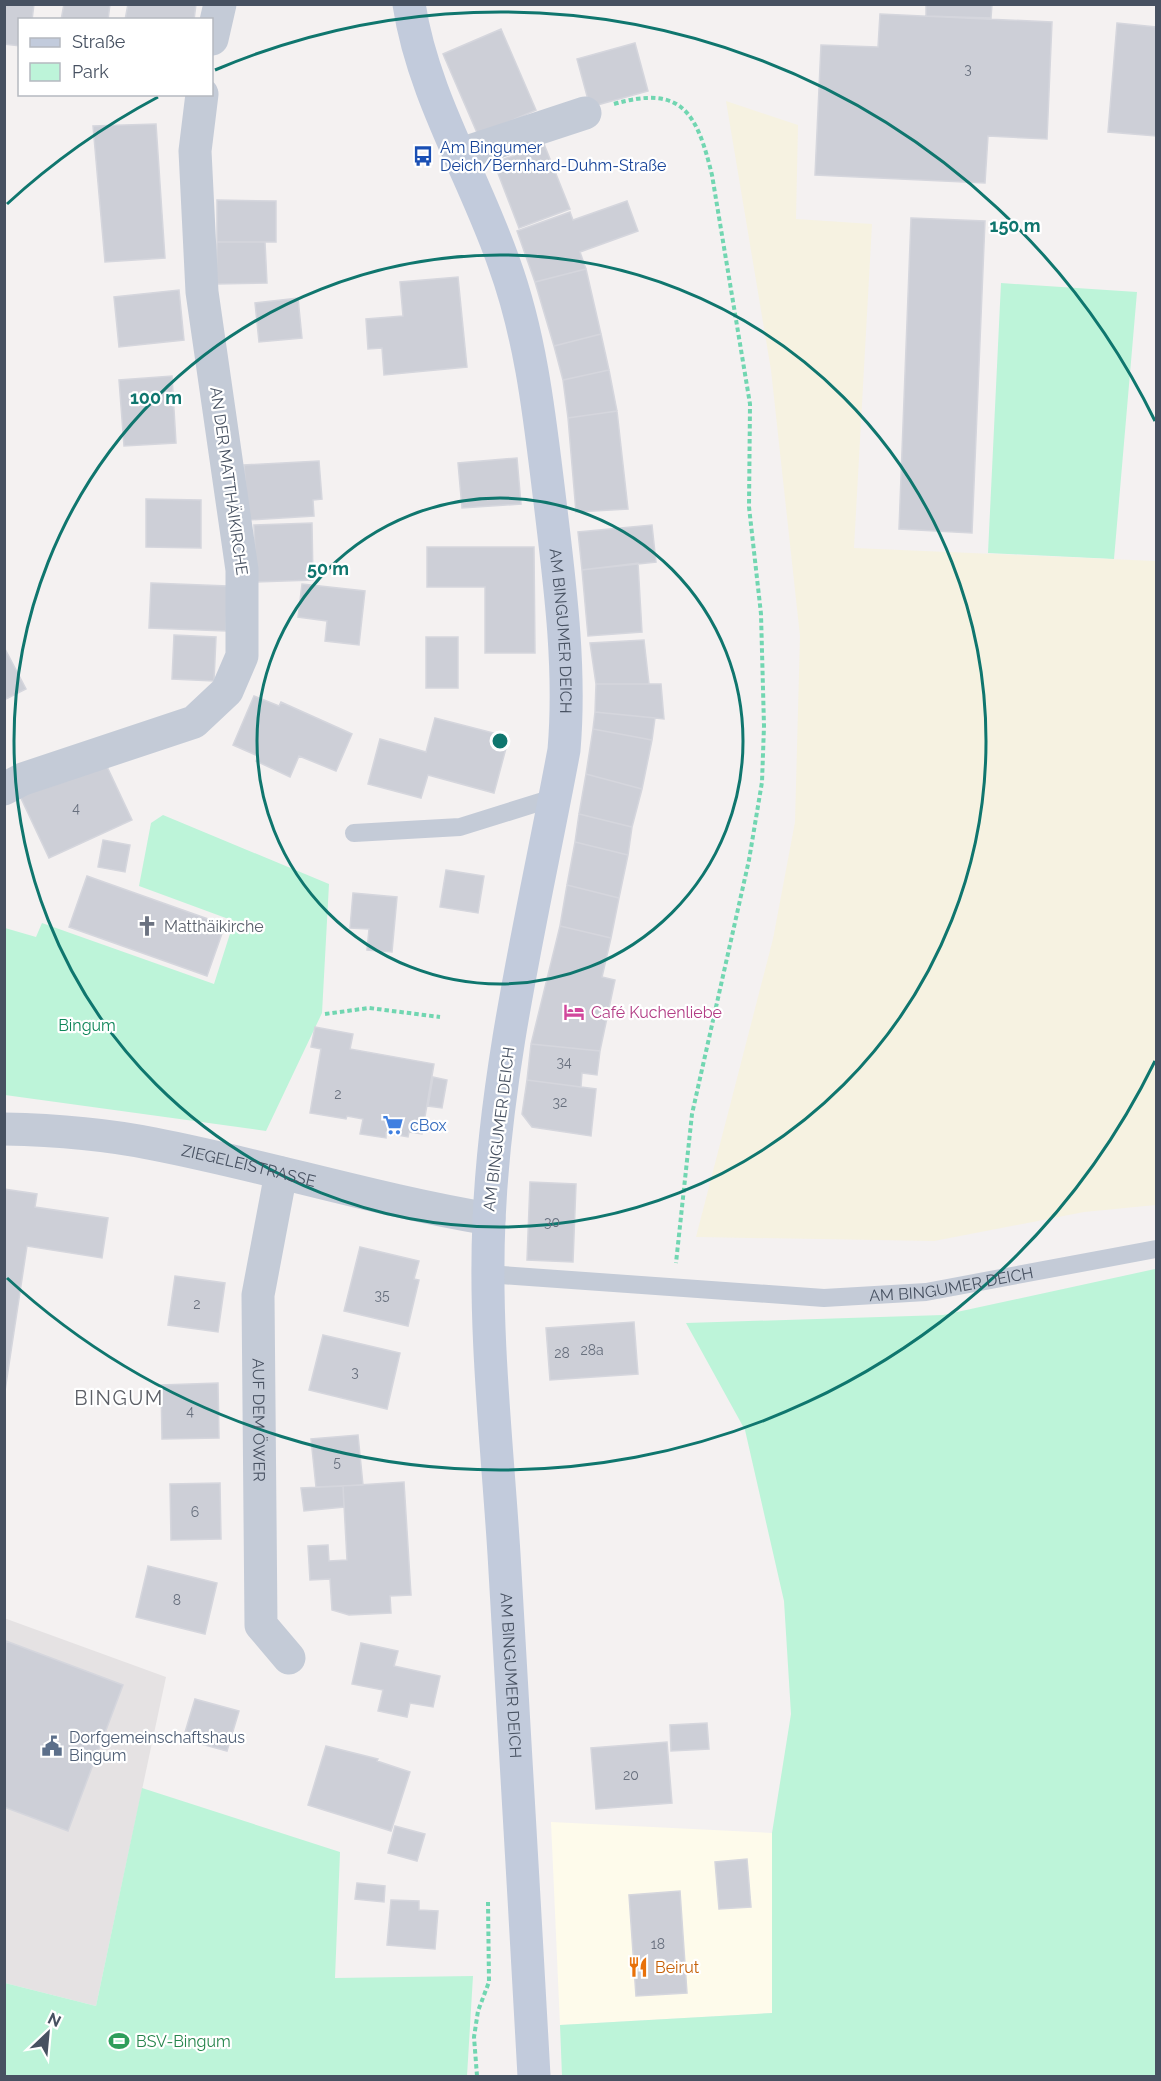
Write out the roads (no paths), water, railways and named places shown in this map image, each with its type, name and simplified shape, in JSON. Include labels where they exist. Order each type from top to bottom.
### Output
[{"type":"main road","name":"AM BINGUMER DEICH","points":[[409,4],[418,54],[433,96],[460,154],[505,264],[535,378],[555,547],[568,702],[564,750],[556,797],[506,1058],[496,1126],[489,1219],[488,1274],[492,1384],[511,1660],[534,2076]]},
{"type":"street","points":[[213,34],[219,4]]},
{"type":"street","name":"AN DER MATTHÄIKIRCHE","points":[[4,789],[23,779],[194,722],[227,691],[242,656],[242,570],[202,292],[195,151],[202,96]]},
{"type":"street","points":[[460,154],[585,112]]},
{"type":"street","name":"ZIEGELEISTRASSE","points":[[4,1129],[57,1131],[154,1143],[418,1206],[489,1219]]},
{"type":"street","name":"AUF DEM ÖWER","points":[[281,1173],[258,1295],[261,1625],[289,1658]]},
{"type":"lane","points":[[354,833],[460,827],[556,797]]},
{"type":"lane","name":"AM BINGUMER DEICH","points":[[488,1274],[824,1298],[926,1292],[1156,1249]]},
{"type":"place","name":"Am Bingumer Deich/Bernhard-Duhm-Straße","points":[[423,156]]},
{"type":"place","name":"Matthäikirche","points":[[147,926]]},
{"type":"place","name":"Café Kuchenliebe","points":[[574,1012]]},
{"type":"place","name":"cBox","points":[[393,1125]]},
{"type":"place","name":"Dorfgemeinschaftshaus Bingum","points":[[52,1746]]},
{"type":"place","name":"Beirut","points":[[638,1967]]},
{"type":"place","name":"BSV-Bingum","points":[[119,2041]]},
{"type":"district","name":"BINGUM","points":[[119,1398]]},
{"type":"park label","name":"Bingum","points":[[87,1025]]}]
